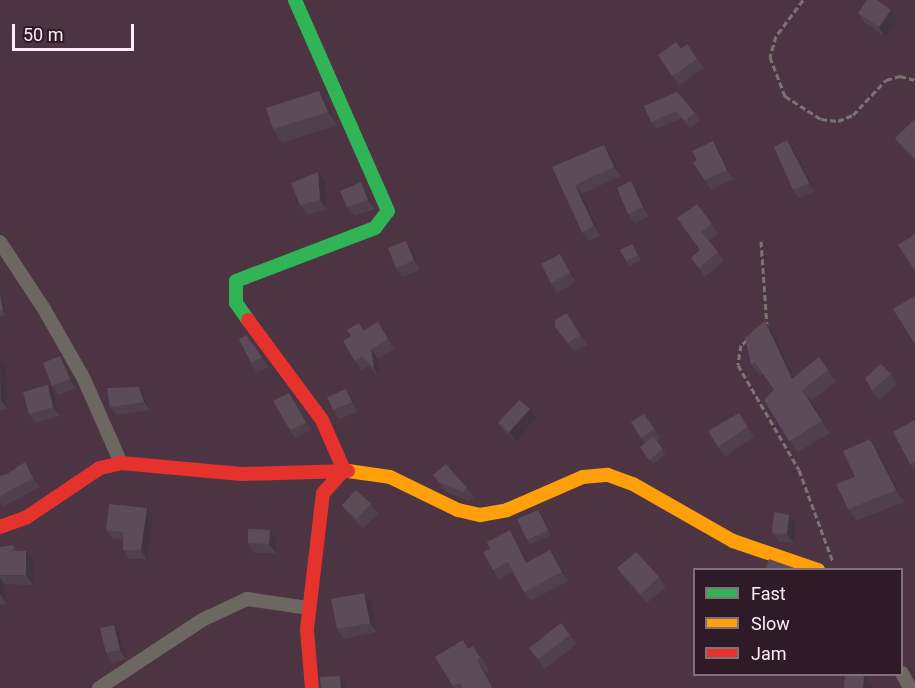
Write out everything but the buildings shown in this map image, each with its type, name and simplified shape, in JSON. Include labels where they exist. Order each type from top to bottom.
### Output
[{"type":"street","points":[[295,0],[388,211],[375,228],[242,278],[236,281],[234,292],[244,313],[322,420],[344,470]]},
{"type":"street","points":[[0,242],[44,309],[82,377],[121,463]]},
{"type":"street","points":[[0,527],[27,517],[100,468],[121,463],[242,474],[344,470],[390,477],[458,510],[480,515],[507,510],[584,477],[608,475],[633,484],[733,541],[812,568]]},
{"type":"street","points":[[312,688],[306,656],[309,608],[324,493],[344,470]]},
{"type":"street","points":[[99,688],[202,620],[247,599],[309,608]]},
{"type":"path","points":[[803,0],[776,36],[770,57],[785,96],[821,119],[838,121],[853,115],[886,80],[900,76],[915,80]]},
{"type":"path","points":[[758,333],[767,327],[761,241]]},
{"type":"path","points":[[750,339],[741,345],[738,365],[799,470],[835,568]]},
{"type":"traffic: fast","points":[[248,320],[236,303],[236,281],[375,228],[388,211],[295,0]]},
{"type":"traffic: slow","points":[[348,471],[390,477],[458,510],[480,515],[507,510],[583,477],[608,475],[633,484],[733,541],[812,568]]},
{"type":"traffic: jam","points":[[248,320],[322,420],[344,470],[323,493],[307,630],[312,688]]},
{"type":"traffic: jam","points":[[0,527],[27,517],[100,468],[121,463],[242,474],[348,471]]}]
